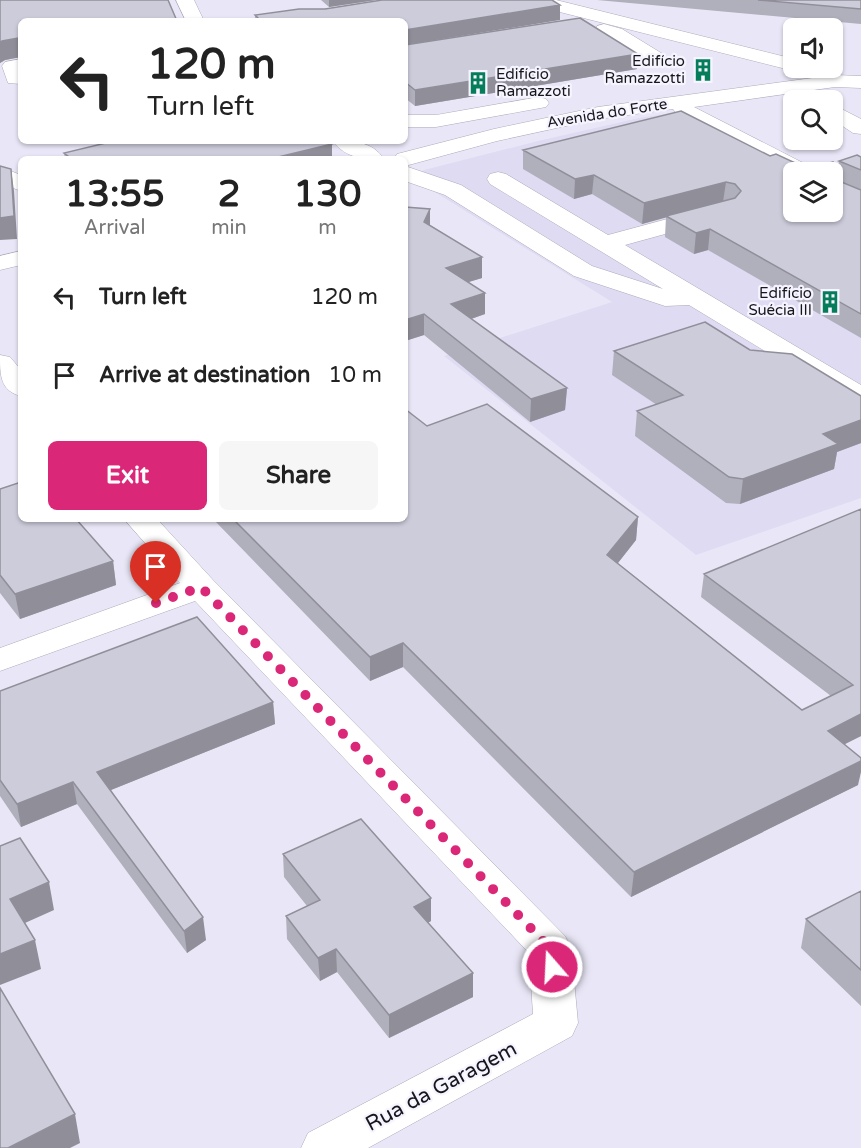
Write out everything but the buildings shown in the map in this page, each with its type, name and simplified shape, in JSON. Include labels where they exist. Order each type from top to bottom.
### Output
[{"type":"street","points":[[185,0],[194,18]]},
{"type":"street","points":[[534,0],[580,21],[615,33],[659,60]]},
{"type":"street","points":[[545,20],[613,20],[669,33],[692,26],[783,57]]},
{"type":"street","points":[[18,65],[12,66],[15,79],[18,78]]},
{"type":"street","name":"Avenida do Forte","points":[[408,158],[509,131],[666,100],[836,81],[856,73]]},
{"type":"street","points":[[408,121],[427,122],[554,100]]},
{"type":"street","points":[[666,100],[784,162]]},
{"type":"street","name":"Avenida do Forte","points":[[408,171],[666,100],[723,105],[783,104]]},
{"type":"street","points":[[843,111],[861,113]]},
{"type":"street","points":[[473,115],[509,131]]},
{"type":"street","points":[[843,117],[861,128]]},
{"type":"street","points":[[349,144],[368,156]]},
{"type":"street","points":[[408,173],[453,190],[582,272],[665,298],[696,298]]},
{"type":"street","points":[[0,174],[18,183]]},
{"type":"street","points":[[498,179],[856,394],[861,393]]},
{"type":"street","points":[[605,243],[724,211]]},
{"type":"street","points":[[0,263],[18,259]]},
{"type":"street","points":[[0,275],[18,272]]},
{"type":"street","points":[[0,363],[18,384]]},
{"type":"street","points":[[0,391],[18,388]]},
{"type":"street","points":[[0,660],[201,587],[143,522]]},
{"type":"street","name":"Rua da Garagem","points":[[201,587],[550,948],[556,1023],[325,1148]]},
{"type":"shaded area","points":[[692,110],[783,165],[783,222],[843,222],[843,206],[861,196],[861,498],[696,555],[444,356],[612,302],[414,179],[424,170],[639,118]]},
{"type":"place","name":"Edifício Ramazzotti","points":[[703,70]]},
{"type":"place","name":"Edifício Ramazzoti","points":[[478,83]]},
{"type":"place","name":"Edifício Suécia III","points":[[830,302]]},
{"type":"route","points":[[156,603],[201,587],[550,948],[552,967]]}]
